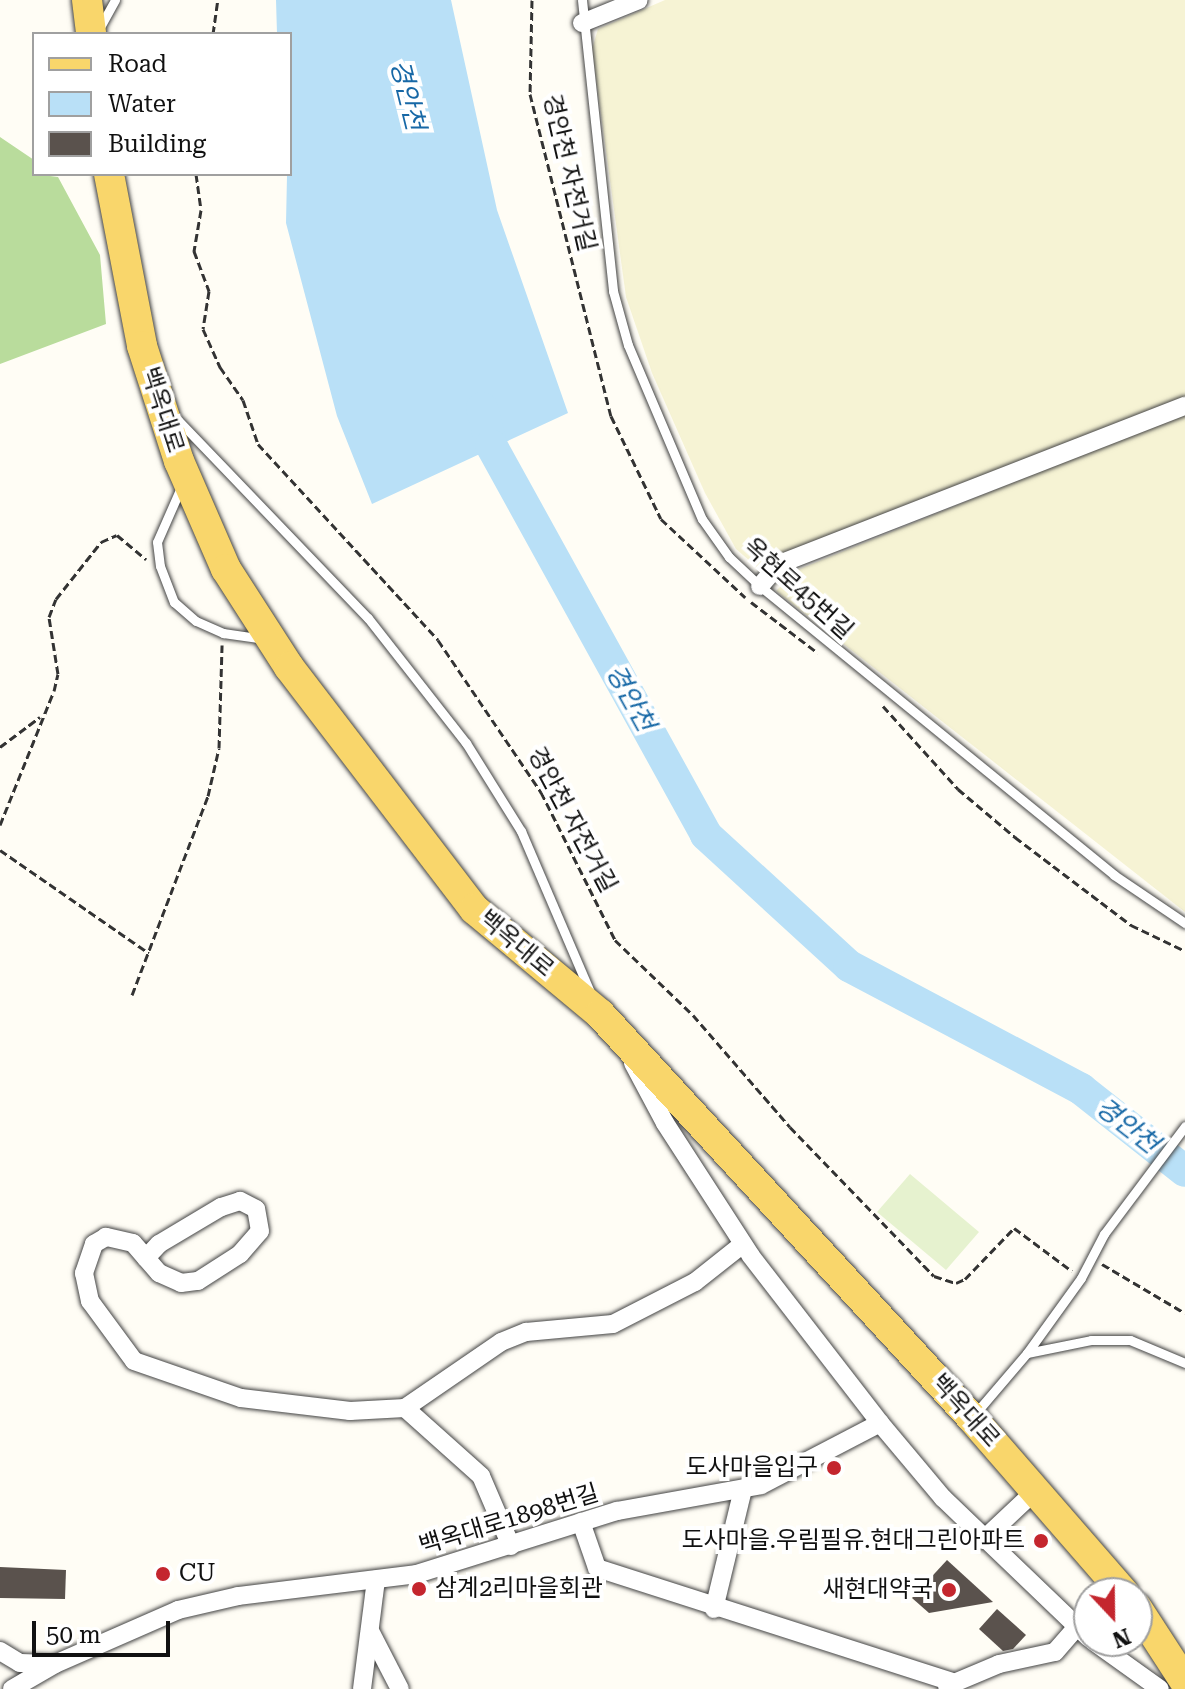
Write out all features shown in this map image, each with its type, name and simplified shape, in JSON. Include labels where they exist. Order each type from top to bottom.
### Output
[{"type":"main road","points":[[87,0],[91,32]]},
{"type":"main road","name":"백옥대로","points":[[109,176],[139,333],[186,479],[226,569],[271,641],[370,779],[474,909],[608,1023],[971,1417],[1110,1577]]},
{"type":"main road","points":[[1153,1633],[1185,1682]]},
{"type":"street","points":[[582,23],[639,0]]},
{"type":"street","points":[[760,586],[779,564],[1185,406]]},
{"type":"street","points":[[608,1023],[665,1123],[743,1244],[880,1423],[983,1540],[1073,1624]]},
{"type":"street","points":[[146,1258],[159,1244],[221,1207],[240,1201],[256,1209],[260,1231],[240,1254],[198,1281],[181,1283],[159,1273],[146,1258],[133,1243],[106,1237],[94,1244],[84,1273],[90,1301],[134,1361],[241,1398],[350,1411],[405,1408],[501,1342],[526,1332],[613,1324],[695,1282],[743,1244]]},
{"type":"street","points":[[405,1408],[481,1476],[511,1546]]},
{"type":"street","name":"백옥대로1898번길","points":[[12,1689],[55,1664],[204,1602],[376,1580],[461,1563],[581,1522],[651,1503],[743,1489],[791,1473],[880,1423]]},
{"type":"street","points":[[714,1609],[743,1489]]},
{"type":"street","points":[[983,1540],[1036,1490]]},
{"type":"street","points":[[581,1522],[597,1568],[947,1686],[999,1664],[1055,1652],[1073,1643]]},
{"type":"street","points":[[362,1689],[376,1580]]},
{"type":"street","points":[[369,1631],[400,1689]]},
{"type":"street","points":[[0,1651],[20,1663],[55,1664]]},
{"type":"street","points":[[1114,1657],[1154,1687]]},
{"type":"lane","points":[[98,32],[115,0]]},
{"type":"lane","name":"옥현로45번길","points":[[582,0],[603,226],[628,345],[702,519],[729,557],[760,586],[1114,875],[1185,923]]},
{"type":"lane","points":[[159,400],[368,618],[466,743],[521,831],[608,1023]]},
{"type":"lane","points":[[186,479],[160,532],[160,566],[174,602],[196,621],[223,633],[271,641]]},
{"type":"lane","points":[[971,1417],[1027,1353],[1081,1278],[1104,1234],[1185,1126]]},
{"type":"lane","points":[[1027,1353],[1091,1340],[1130,1340],[1185,1363]]},
{"type":"path","points":[[213,32],[218,0]]},
{"type":"path","name":"경안천 자전거길","points":[[532,0],[530,94],[611,416],[661,519],[700,559],[826,659]]},
{"type":"path","name":"경안천 자전거길","points":[[196,176],[201,210],[194,251],[209,291],[203,329],[214,358],[243,400],[258,444],[438,640],[528,769],[615,940],[693,1015],[790,1127],[934,1276],[956,1283],[965,1279],[1014,1228],[1081,1278]]},
{"type":"path","points":[[0,825],[58,674],[49,617],[74,575],[101,542],[117,535],[160,566]]},
{"type":"path","points":[[132,995],[208,796],[219,748],[223,633]]},
{"type":"path","points":[[881,704],[958,789],[1015,837],[1131,925],[1185,951]]},
{"type":"path","points":[[0,747],[40,717]]},
{"type":"path","points":[[0,850],[149,953]]},
{"type":"path","points":[[1091,1258],[1185,1313]]},
{"type":"shaded area","points":[[665,0],[1185,0],[1185,398],[758,568],[736,549],[705,493],[652,373],[626,297],[592,49],[598,29]]},
{"type":"shaded area","points":[[1185,413],[1185,912],[776,591],[797,570]]},
{"type":"green space","points":[[0,137],[32,159],[32,176],[58,177],[100,255],[106,324],[0,364]]},
{"type":"green space","points":[[910,1174],[979,1232],[946,1270],[877,1212]]},
{"type":"water","points":[[276,0],[451,0],[497,210],[568,413],[372,504],[337,416],[286,223],[287,176],[292,176],[292,32],[277,32]]},
{"type":"building","points":[[947,1560],[993,1602],[929,1613],[912,1598]]},
{"type":"building","points":[[0,1567],[66,1570],[65,1599],[0,1598]]},
{"type":"building","points":[[997,1609],[1026,1635],[1013,1649],[1003,1651],[979,1629]]},
{"type":"waterway","name":"경안천","points":[[482,408],[491,445],[706,835],[849,966],[1081,1089],[1185,1171]]},
{"type":"place","name":"도사마을입구","points":[[834,1468]]},
{"type":"place","name":"도사마을.우림필유.현대그린아파트","points":[[1041,1541]]},
{"type":"place","name":"CU","points":[[163,1574]]},
{"type":"place","name":"삼계2리마을회관","points":[[419,1589]]},
{"type":"place","name":"새현대약국","points":[[949,1590]]}]
